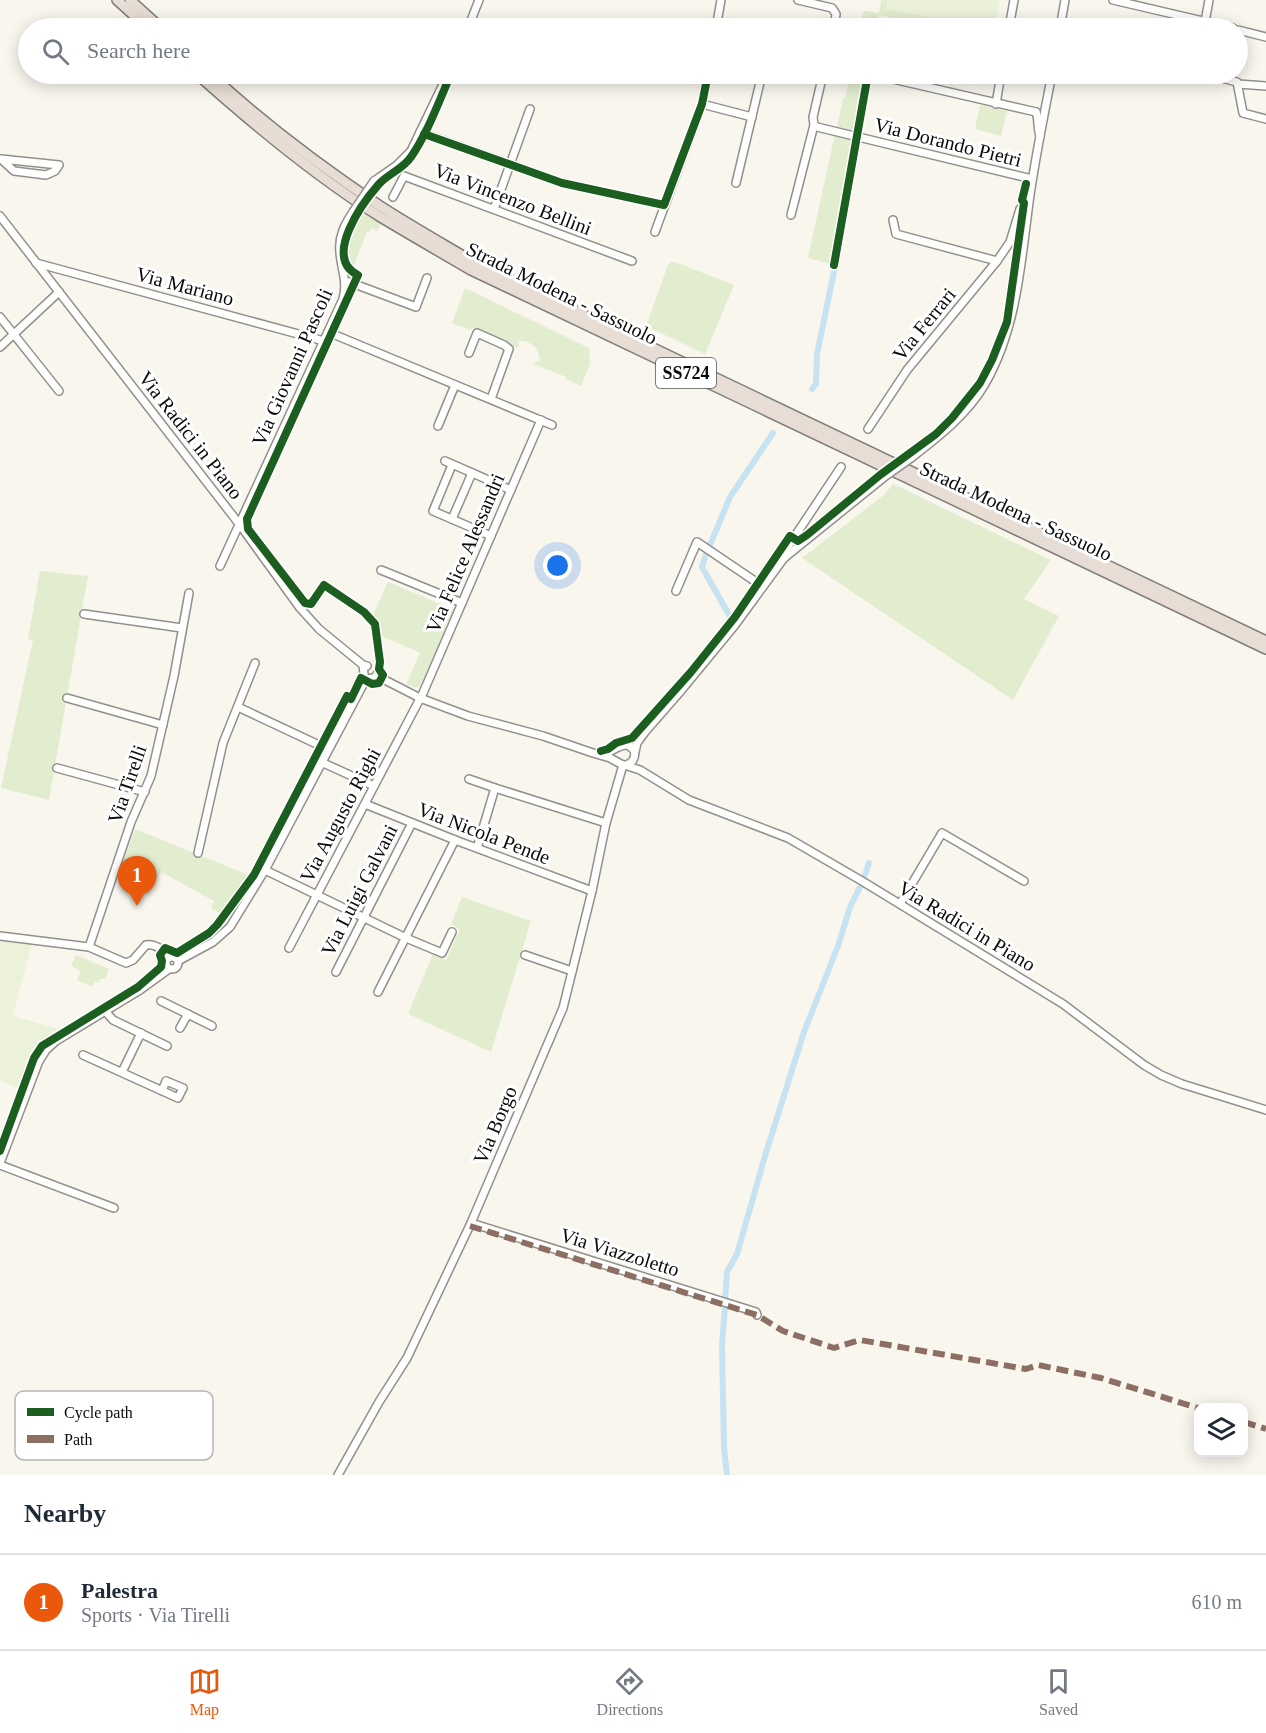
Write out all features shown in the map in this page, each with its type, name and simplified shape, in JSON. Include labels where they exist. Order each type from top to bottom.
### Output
[{"type":"highway","points":[[117,0],[137,18]]},
{"type":"highway","points":[[130,0],[150,18]]},
{"type":"highway","name":"Strada Modena - Sassuolo","points":[[209,84],[280,145],[325,178],[378,215],[471,270],[1266,650]]},
{"type":"highway","name":"Strada Modena - Sassuolo","points":[[221,84],[330,172],[381,207],[475,263],[1266,641]]},
{"type":"street","points":[[472,18],[479,0]]},
{"type":"street","points":[[718,18],[721,0]]},
{"type":"street","points":[[798,0],[832,8],[836,14],[835,18]]},
{"type":"street","points":[[1011,18],[1014,0]]},
{"type":"street","points":[[1062,18],[1065,0]]},
{"type":"street","points":[[1113,0],[1143,3],[1192,18]]},
{"type":"street","points":[[1206,18],[1209,0]]},
{"type":"street","points":[[1248,32],[1266,37]]},
{"type":"street","name":"Via Giovanni Pascoli","points":[[220,566],[343,299],[345,284],[340,245],[343,228],[374,181],[404,159],[411,151],[443,84]]},
{"type":"street","points":[[655,232],[702,104],[706,84]]},
{"type":"street","points":[[736,183],[760,84]]},
{"type":"street","points":[[791,215],[818,126],[813,117],[821,84]]},
{"type":"street","points":[[923,84],[996,104],[1036,112],[1041,108],[1043,99],[1049,90]]},
{"type":"street","points":[[996,104],[999,84]]},
{"type":"street","points":[[621,746],[614,753],[615,758],[622,764],[631,763],[637,743],[645,732],[735,625],[784,558],[954,423],[983,387],[996,364],[1013,310],[1032,179],[1050,84]]},
{"type":"street","points":[[1266,86],[1238,84],[1243,113],[1266,119]]},
{"type":"street","points":[[702,104],[752,117]]},
{"type":"street","points":[[494,209],[530,109]]},
{"type":"street","points":[[1036,112],[1039,119],[1037,128],[1040,137]]},
{"type":"street","name":"Via Dorando Pietri","points":[[818,126],[1032,179]]},
{"type":"street","points":[[420,132],[562,183],[664,205]]},
{"type":"street","points":[[1,159],[59,165],[55,171],[46,175],[14,171],[1,159]]},
{"type":"street","name":"Via Vincenzo Bellini","points":[[393,197],[404,176],[632,261]]},
{"type":"street","name":"Via Ferrari","points":[[868,429],[907,370],[998,261],[1010,242],[1020,209]]},
{"type":"street","name":"Via Radici in Piano","points":[[0,216],[240,525],[300,608],[319,629],[365,667],[374,667],[376,669],[371,678],[468,716],[543,736],[634,767],[689,800],[788,838],[1063,1004],[1161,1076],[1266,1110]]},
{"type":"street","points":[[893,220],[896,234],[998,261]]},
{"type":"street","points":[[1010,242],[1023,243]]},
{"type":"street","name":"Via Mariano","points":[[36,263],[324,341]]},
{"type":"street","points":[[345,284],[350,282],[416,307],[427,278]]},
{"type":"street","points":[[0,347],[59,292]]},
{"type":"street","points":[[0,317],[59,391]]},
{"type":"street","points":[[328,332],[552,425]]},
{"type":"street","points":[[469,353],[477,333],[509,349],[491,399]]},
{"type":"street","points":[[438,426],[456,385]]},
{"type":"street","name":"Via Felice Alessandri","points":[[420,698],[541,420]]},
{"type":"street","points":[[445,461],[511,489]]},
{"type":"street","points":[[453,465],[433,511],[491,537]]},
{"type":"street","points":[[784,558],[787,548],[841,467]]},
{"type":"street","points":[[452,519],[472,473]]},
{"type":"street","points":[[676,591],[698,542],[762,586]]},
{"type":"street","points":[[381,570],[462,603]]},
{"type":"street","name":"Via Tirelli","points":[[89,947],[131,822],[151,776],[164,725],[189,593]]},
{"type":"street","points":[[84,614],[182,628]]},
{"type":"street","points":[[198,853],[223,743],[255,663]]},
{"type":"street","points":[[114,1208],[0,1164],[30,1082],[43,1054],[56,1041],[106,1012],[169,969],[175,969],[178,962],[213,942],[230,927],[265,870],[329,747],[371,678],[363,674],[365,667]]},
{"type":"street","points":[[67,698],[164,725]]},
{"type":"street","name":"Via Augusto Righi","points":[[289,948],[420,698]]},
{"type":"street","points":[[238,707],[321,746],[329,747]]},
{"type":"street","points":[[601,755],[633,742],[645,732]]},
{"type":"street","name":"Via Radici in Piano","points":[[621,746],[630,746],[639,767],[646,774]]},
{"type":"street","points":[[321,762],[374,786]]},
{"type":"street","name":"Via Borgo","points":[[338,1475],[407,1358],[471,1223],[563,1008],[622,764]]},
{"type":"street","points":[[57,768],[145,792]]},
{"type":"street","points":[[469,779],[606,823]]},
{"type":"street","points":[[477,848],[495,788]]},
{"type":"street","name":"Via Nicola Pende","points":[[364,804],[592,891]]},
{"type":"street","name":"Via Luigi Galvani","points":[[336,972],[412,824]]},
{"type":"street","points":[[900,904],[942,833],[1024,881]]},
{"type":"street","points":[[378,992],[455,840]]},
{"type":"street","points":[[265,870],[442,953],[452,932]]},
{"type":"street","points":[[0,936],[89,947],[126,963],[131,962],[146,945],[154,945],[170,957],[176,958],[178,962]]},
{"type":"street","points":[[525,955],[572,972]]},
{"type":"street","points":[[169,969],[166,962],[170,957]]},
{"type":"street","points":[[161,1001],[212,1026]]},
{"type":"street","points":[[106,1012],[113,1020],[167,1046]]},
{"type":"street","points":[[180,1028],[188,1014]]},
{"type":"street","points":[[122,1072],[141,1033]]},
{"type":"street","points":[[83,1055],[162,1090]]},
{"type":"street","name":"Via Viazzoletto","points":[[471,1223],[756,1312],[757,1315]]},
{"type":"green space","points":[[881,0],[888,0],[887,9],[937,18],[894,18],[879,15],[878,18],[862,18],[864,11],[879,13]]},
{"type":"green space","points":[[888,0],[1000,0],[997,18],[938,18],[887,9]]},
{"type":"green space","points":[[848,84],[866,84],[857,132],[837,127],[843,98],[845,99]]},
{"type":"green space","points":[[980,105],[1007,111],[1001,136],[975,129]]},
{"type":"green space","points":[[835,134],[856,140],[834,265],[808,258]]},
{"type":"green space","points":[[364,214],[381,224],[377,231],[372,228],[369,232],[367,231],[353,268],[349,266],[349,245],[352,232]]},
{"type":"green space","points":[[671,262],[734,285],[705,354],[646,326]]},
{"type":"green space","points":[[465,288],[589,348],[590,364],[581,386],[534,364],[540,361],[536,348],[530,343],[518,341],[519,347],[517,348],[472,328],[470,330],[452,323]]},
{"type":"green space","points":[[893,484],[1051,560],[1024,599],[1059,616],[1013,700],[802,558],[884,495]]},
{"type":"green space","points":[[40,571],[88,576],[49,800],[1,788],[33,640],[28,639]]},
{"type":"green space","points":[[388,582],[455,610],[445,627],[446,630],[420,686],[417,688],[406,684],[420,653],[380,635],[373,615]]},
{"type":"green space","points":[[135,829],[251,876],[223,916],[211,908],[214,901],[161,872],[149,894],[118,876]]},
{"type":"green space","points":[[462,897],[531,921],[491,1052],[408,1014],[433,954],[446,960],[460,929],[451,924]]},
{"type":"green space","points":[[0,932],[22,934],[21,938],[32,943],[13,1016],[72,1033],[41,1051],[26,1091],[0,1081]]},
{"type":"green space","points":[[76,955],[109,969],[105,979],[100,979],[100,983],[95,981],[93,987],[77,980],[80,971],[71,966]]},
{"type":"waterway","points":[[812,389],[816,384],[817,354],[835,267]]},
{"type":"waterway","points":[[710,545],[730,497],[773,433]]},
{"type":"waterway","points":[[707,551],[702,567],[729,615]]},
{"type":"waterway","points":[[865,875],[869,863]]},
{"type":"waterway","points":[[725,1301],[727,1272],[737,1254],[804,1032],[838,946],[850,907],[860,887]]},
{"type":"waterway","points":[[725,1307],[722,1344],[724,1448],[727,1475]]},
{"type":"marked path","points":[[470,1226],[757,1315],[783,1331],[834,1348],[860,1340],[1026,1369],[1038,1365],[1101,1378],[1194,1407]]},
{"type":"marked path","points":[[1248,1423],[1266,1429]]},
{"type":"cycle path","points":[[0,1151],[34,1058],[42,1046],[138,987],[161,967],[160,955],[165,948],[177,953],[209,933],[217,925],[254,875],[347,696],[351,699],[361,678],[372,684],[379,683],[383,675],[379,669],[375,624],[364,612],[324,585],[311,604],[305,603],[248,529],[247,519],[358,275],[348,267],[344,256],[349,230],[364,203],[379,184],[411,157],[428,127],[447,84]]},
{"type":"cycle path","points":[[424,134],[562,183],[664,205],[702,104],[706,84]]},
{"type":"cycle path","points":[[834,265],[866,84]]},
{"type":"cycle path","points":[[601,751],[632,738],[691,672],[735,617],[790,536],[798,541],[807,535],[880,475],[936,434],[980,383],[1007,322],[1026,184]]},
{"type":"place","name":"Palestra","points":[[137,906]]}]
